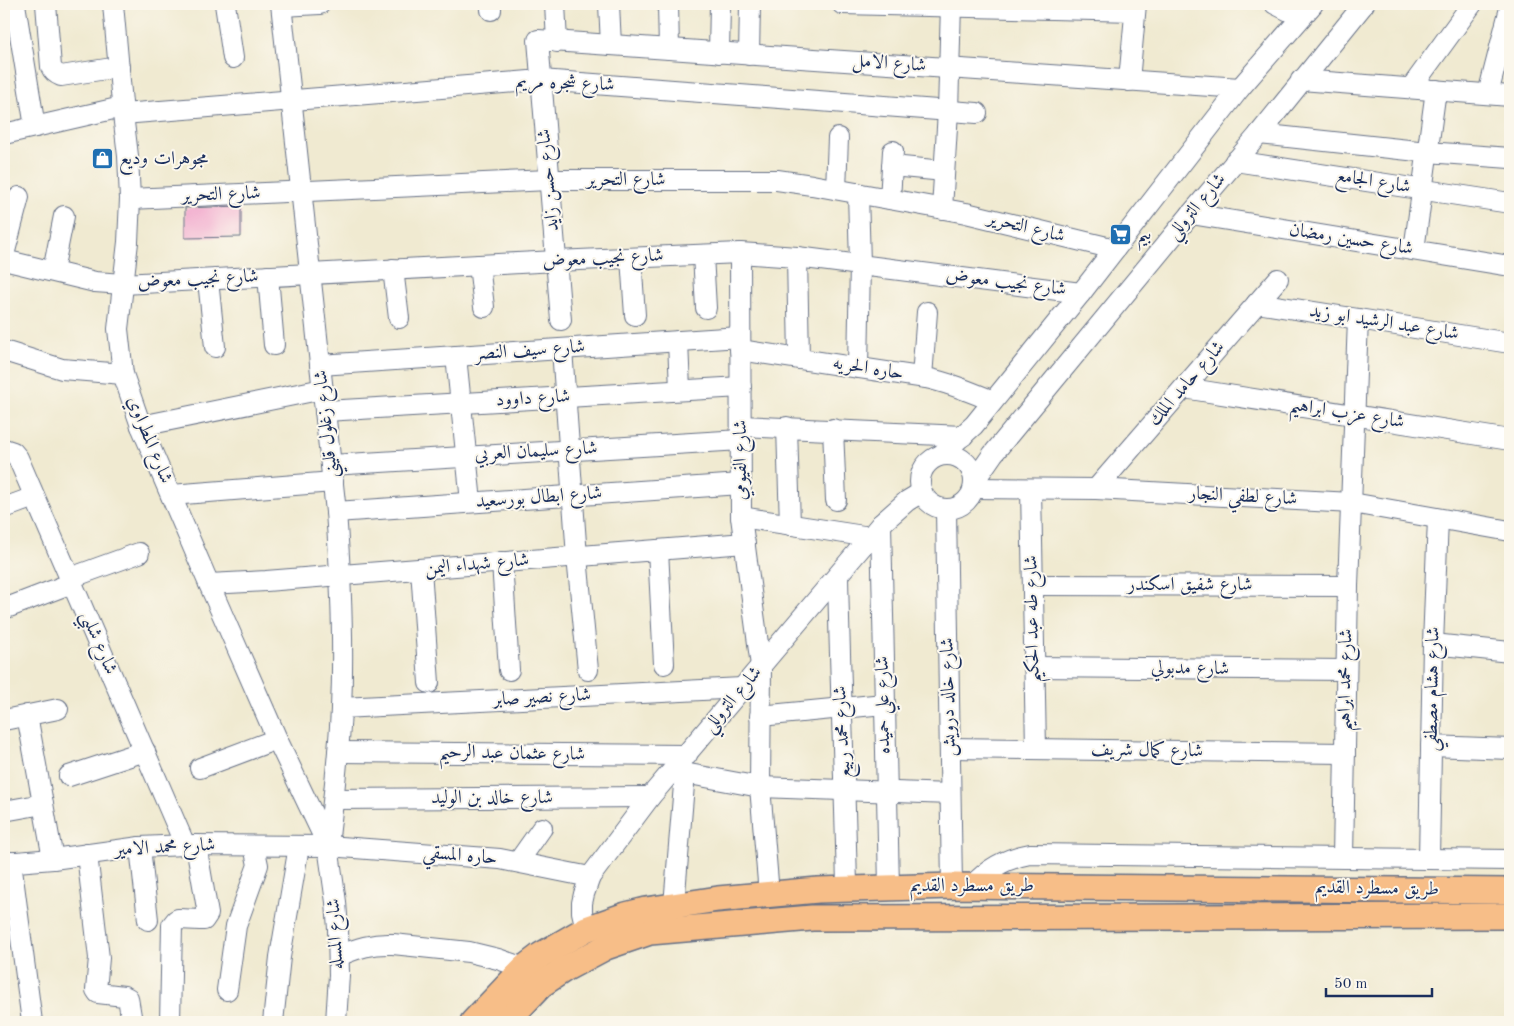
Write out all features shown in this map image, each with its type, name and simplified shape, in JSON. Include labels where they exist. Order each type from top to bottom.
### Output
[{"type":"main road","name":"طريق مسطرد القديم","points":[[473,1022],[524,968],[548,951],[586,929],[626,915],[674,905],[769,894],[889,887],[1510,891]]},
{"type":"main road","name":"طريق مسطرد القديم","points":[[506,1022],[542,984],[563,970],[606,947],[650,932],[812,918],[1510,916]]},
{"type":"street","points":[[16,4],[35,127]]},
{"type":"street","points":[[46,4],[51,67],[57,75],[62,76],[119,66]]},
{"type":"street","name":"شارع المطراوي","points":[[113,4],[128,156],[130,199],[128,242],[118,329],[123,374],[141,426],[209,584],[277,739],[328,846]]},
{"type":"street","points":[[225,4],[233,58]]},
{"type":"street","points":[[281,5],[320,4]]},
{"type":"street","name":"شارع حسن زايد","points":[[555,4],[541,80],[561,320]]},
{"type":"street","points":[[609,4],[610,45]]},
{"type":"street","points":[[668,4],[669,49]]},
{"type":"street","points":[[719,53],[720,4]]},
{"type":"street","points":[[749,55],[750,4]]},
{"type":"street","points":[[842,4],[1135,7],[1129,81]]},
{"type":"street","points":[[1275,4],[1307,10]]},
{"type":"street","name":"شارع التروللي","points":[[974,484],[994,454],[1364,4]]},
{"type":"street","points":[[1411,88],[1472,4]]},
{"type":"street","name":"شارع زغلول قليني","points":[[281,5],[332,473],[341,575],[341,708],[334,799],[328,846]]},
{"type":"street","points":[[942,209],[950,68],[951,5]]},
{"type":"street","points":[[1488,94],[1510,8]]},
{"type":"street","name":"شارع التروللي","points":[[941,455],[963,436],[993,401],[1081,293],[1240,88],[1307,10]]},
{"type":"street","name":"شارع الامل","points":[[547,41],[1240,88]]},
{"type":"street","name":"شارع شجره مريم","points":[[4,134],[122,110],[292,101],[541,80],[977,112]]},
{"type":"street","points":[[1302,80],[1510,96]]},
{"type":"street","points":[[1414,250],[1436,90]]},
{"type":"street","points":[[1258,134],[1428,152],[1510,158]]},
{"type":"street","points":[[836,189],[838,138]]},
{"type":"street","points":[[890,199],[892,158],[944,171]]},
{"type":"street","name":"شارع الجامع","points":[[1235,161],[1510,203]]},
{"type":"street","name":"شارع التحرير","points":[[130,199],[549,180],[778,180],[966,213],[1115,249]]},
{"type":"street","points":[[858,193],[860,264],[858,368]]},
{"type":"street","points":[[4,255],[19,197]]},
{"type":"street","name":"شارع حسين رمضان","points":[[1191,214],[1510,266]]},
{"type":"street","points":[[53,272],[64,216]]},
{"type":"street","name":"شارع نجيب معوض","points":[[4,260],[95,282],[122,284],[740,253],[860,264],[1081,293]]},
{"type":"street","name":"شارع الفيومي","points":[[740,253],[741,517],[761,666],[760,787],[769,894]]},
{"type":"street","points":[[704,255],[706,308]]},
{"type":"street","points":[[797,257],[799,359]]},
{"type":"street","points":[[630,258],[635,315]]},
{"type":"street","points":[[479,265],[484,307]]},
{"type":"street","points":[[393,269],[399,318]]},
{"type":"street","points":[[268,276],[274,345]]},
{"type":"street","name":"شارع حامد الملك","points":[[1096,489],[1278,279]]},
{"type":"street","points":[[208,280],[215,347]]},
{"type":"street","name":"شارع عبد الرشيد ابو زيد","points":[[1257,303],[1510,344]]},
{"type":"street","points":[[922,378],[927,312]]},
{"type":"street","name":"شارع محمد ابراهيم","points":[[1343,857],[1348,586],[1358,320]]},
{"type":"street","points":[[678,341],[680,390]]},
{"type":"street","name":"شارع سيف النصر","points":[[320,365],[678,341],[740,344]]},
{"type":"street","name":"حاره الحريه","points":[[740,344],[799,359],[943,382],[993,401]]},
{"type":"street","points":[[562,349],[576,557],[588,670]]},
{"type":"street","points":[[4,351],[62,369],[123,374]]},
{"type":"street","points":[[456,356],[471,502]]},
{"type":"street","name":"شارع داوود","points":[[325,411],[741,387]]},
{"type":"street","name":"شارع عزب ابراهيم","points":[[1184,388],[1510,440]]},
{"type":"street","points":[[141,426],[323,389]]},
{"type":"street","points":[[787,427],[790,525]]},
{"type":"street","name":"شارع سليمان العربي","points":[[171,495],[466,456],[569,450],[787,427],[963,436]]},
{"type":"street","points":[[833,429],[836,500]]},
{"type":"street","name":"شارع شلبي","points":[[4,449],[13,452],[18,458],[145,751],[190,845],[208,914],[204,920],[178,919],[172,926],[170,1022]]},
{"type":"street","points":[[949,454],[964,460],[970,466],[974,484],[970,497],[964,504],[955,508],[938,508],[926,499],[922,492],[920,476],[923,469],[934,458],[949,454]]},
{"type":"street","name":"شارع ابطال بورسعيد","points":[[336,512],[741,484]]},
{"type":"street","name":"شارع لطفي النجار","points":[[974,484],[1352,504],[1510,531]]},
{"type":"street","name":"شارع طه عبد الحكيم","points":[[1031,488],[1036,749]]},
{"type":"street","name":"شارع التروللي","points":[[586,929],[582,903],[590,877],[650,797],[681,766],[742,688],[876,531],[907,501],[922,492]]},
{"type":"street","points":[[4,508],[34,496]]},
{"type":"street","name":"شارع خالد درويش","points":[[946,509],[950,794],[962,886]]},
{"type":"street","points":[[741,517],[790,525],[876,531]]},
{"type":"street","name":"شارع هشام مصطفي","points":[[1429,858],[1433,644],[1438,519]]},
{"type":"street","name":"شارع علي حميده","points":[[876,531],[884,704],[889,887]]},
{"type":"street","name":"شارع شهداء اليمن","points":[[209,584],[745,543]]},
{"type":"street","points":[[658,550],[664,664]]},
{"type":"street","points":[[4,609],[139,553]]},
{"type":"street","points":[[502,562],[509,670]]},
{"type":"street","points":[[421,569],[429,683]]},
{"type":"street","name":"شارع محمد ربيع","points":[[838,576],[841,708],[846,790],[847,888]]},
{"type":"street","name":"شارع شفيق اسكندر","points":[[1033,585],[1348,586]]},
{"type":"street","points":[[1433,644],[1510,652]]},
{"type":"street","name":"شارع مدبولي","points":[[1034,667],[1346,670]]},
{"type":"street","name":"شارع نصير صابر","points":[[341,708],[742,688]]},
{"type":"street","points":[[760,716],[884,704]]},
{"type":"street","points":[[4,720],[58,709]]},
{"type":"street","points":[[27,715],[53,859]]},
{"type":"street","points":[[200,768],[277,739]]},
{"type":"street","points":[[1431,746],[1510,749]]},
{"type":"street","name":"شارع كمال شريف","points":[[950,748],[1345,753]]},
{"type":"street","points":[[70,776],[145,751]]},
{"type":"street","name":"شارع عثمان عبد الرحيم","points":[[338,752],[681,766],[760,787],[950,794]]},
{"type":"street","points":[[674,905],[681,766]]},
{"type":"street","name":"شارع خالد بن الوليد","points":[[334,799],[650,797]]},
{"type":"street","points":[[4,811],[43,804]]},
{"type":"street","points":[[518,862],[542,828]]},
{"type":"street","name":"شارع محمد الامير","points":[[8,863],[140,847],[190,845],[328,846]]},
{"type":"street","points":[[227,990],[236,926],[258,865],[255,851],[251,846]]},
{"type":"street","points":[[273,1022],[280,957],[299,846]]},
{"type":"street","name":"حاره المسقي","points":[[328,846],[518,862],[590,877]]},
{"type":"street","name":"شارع المسله","points":[[328,846],[336,902],[339,956],[336,1022]]},
{"type":"street","points":[[140,847],[148,920]]},
{"type":"street","points":[[87,854],[99,958],[96,990],[128,998],[132,1022]]},
{"type":"street","points":[[962,886],[999,864],[1030,854],[1510,860]]},
{"type":"street","points":[[8,863],[32,1022]]},
{"type":"street","points":[[339,956],[362,946],[393,944],[469,952],[524,968]]},
{"type":"building","points":[[241,206],[241,237],[185,238],[185,208]]},
{"type":"place","name":"مجوهرات وديع","points":[[103,159]]},
{"type":"place","name":"بيم","points":[[1121,234]]}]
